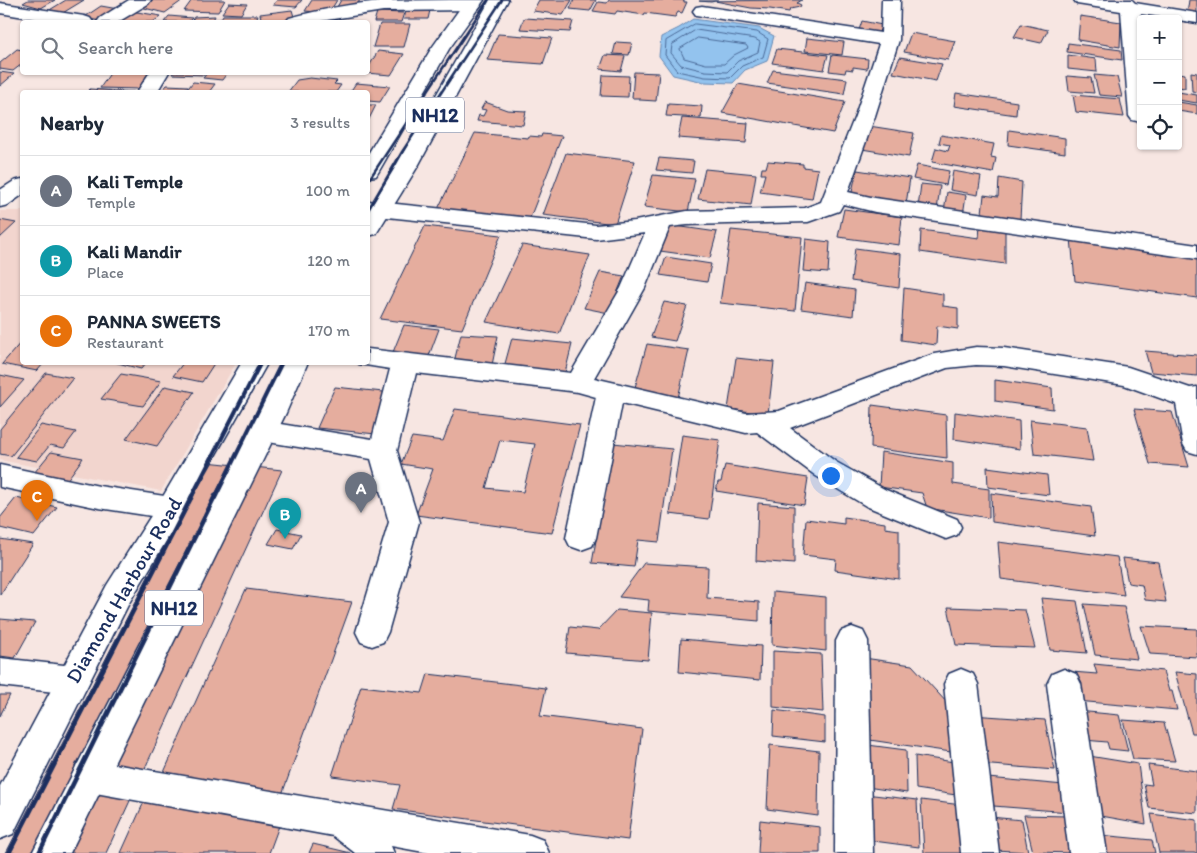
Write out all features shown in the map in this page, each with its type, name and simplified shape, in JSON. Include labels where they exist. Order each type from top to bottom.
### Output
[{"type":"main road","points":[[109,20],[142,0]]},
{"type":"main road","name":"NH12","points":[[371,216],[407,166],[499,0]]},
{"type":"main road","points":[[371,216],[596,232],[635,228],[687,218],[808,214],[830,206],[890,40],[891,0]]},
{"type":"main road","points":[[1083,0],[1126,4],[1197,18]]},
{"type":"main road","points":[[304,20],[336,12],[382,5],[474,2]]},
{"type":"main road","name":"NH12","points":[[370,168],[440,49],[474,2]]},
{"type":"main road","points":[[1126,4],[1138,105]]},
{"type":"main road","points":[[0,8],[72,20]]},
{"type":"main road","points":[[702,11],[890,40]]},
{"type":"main road","points":[[148,90],[158,75]]},
{"type":"main road","points":[[0,174],[20,176]]},
{"type":"main road","points":[[0,200],[20,187]]},
{"type":"main road","points":[[834,195],[875,205],[1197,252]]},
{"type":"main road","points":[[578,383],[633,288],[661,222]]},
{"type":"main road","points":[[370,358],[578,383],[746,422],[764,423],[781,422],[943,360],[976,356],[1004,357],[1128,376],[1193,397],[1197,444]]},
{"type":"main road","points":[[372,632],[404,522],[383,450],[405,363]]},
{"type":"main road","name":"Diamond Harbour Road","points":[[0,822],[118,594],[171,508],[253,365]]},
{"type":"main road","name":"NH12","points":[[51,853],[262,432],[294,365]]},
{"type":"main road","points":[[580,538],[612,391]]},
{"type":"main road","points":[[764,423],[826,469],[876,498],[946,526]]},
{"type":"main road","points":[[262,432],[383,450]]},
{"type":"main road","points":[[0,476],[108,498],[171,508]]},
{"type":"main road","points":[[852,642],[859,852]]},
{"type":"main road","points":[[0,672],[73,680]]},
{"type":"main road","points":[[961,684],[980,853]]},
{"type":"main road","points":[[1064,684],[1088,853]]},
{"type":"main road","points":[[90,776],[530,853]]},
{"type":"main road","points":[[342,820],[372,844],[375,853]]},
{"type":"shaded area","points":[[0,211],[20,211],[20,365],[235,365],[161,491],[0,460]]},
{"type":"water","points":[[693,19],[759,28],[774,36],[767,61],[745,70],[733,83],[704,82],[673,75],[659,56],[661,37]]},
{"type":"building","points":[[28,0],[55,0],[41,8],[23,3]]},
{"type":"building","points":[[66,0],[84,0],[61,14],[48,11]]},
{"type":"building","points":[[151,0],[183,0],[165,13],[140,7]]},
{"type":"building","points":[[192,0],[225,0],[218,12],[184,11]]},
{"type":"building","points":[[277,0],[302,0],[296,7],[273,5]]},
{"type":"building","points":[[312,0],[337,0],[329,13],[305,11]]},
{"type":"building","points":[[341,0],[360,0],[355,8],[337,7]]},
{"type":"building","points":[[539,0],[572,0],[563,15],[533,11]]},
{"type":"building","points":[[574,0],[596,0],[590,11],[570,9]]},
{"type":"building","points":[[609,0],[684,0],[684,2],[687,2],[682,13],[678,12],[675,17],[645,13],[644,15],[617,11],[615,14],[593,11],[598,2],[607,3]]},
{"type":"building","points":[[802,0],[797,3],[801,5],[800,7],[790,9],[789,12],[751,8],[715,1],[699,1]]},
{"type":"building","points":[[1189,0],[1197,0],[1197,15],[1187,14]]},
{"type":"building","points":[[229,3],[247,4],[241,14],[222,13]]},
{"type":"building","points":[[101,6],[118,9],[102,20],[83,18]]},
{"type":"building","points":[[431,6],[428,19],[404,19],[407,7]]},
{"type":"building","points":[[292,10],[295,20],[262,20],[260,14]]},
{"type":"building","points":[[131,11],[161,16],[156,20],[119,20]]},
{"type":"building","points":[[377,12],[404,13],[401,22],[374,22]]},
{"type":"building","points":[[223,15],[258,15],[256,20],[220,20]]},
{"type":"building","points":[[169,16],[192,18],[190,20],[166,20]]},
{"type":"building","points":[[215,16],[213,20],[192,20],[194,17]]},
{"type":"building","points":[[1080,16],[1121,22],[1120,47],[1078,40]]},
{"type":"building","points":[[524,18],[573,21],[570,32],[520,29]]},
{"type":"building","points":[[862,21],[882,25],[878,34],[859,30]]},
{"type":"building","points":[[380,24],[410,24],[404,47],[373,47]]},
{"type":"building","points":[[1021,24],[1048,30],[1041,43],[1014,37]]},
{"type":"building","points":[[911,33],[955,41],[948,60],[904,52]]},
{"type":"building","points":[[498,34],[552,38],[543,64],[487,60]]},
{"type":"building","points":[[807,38],[844,42],[842,55],[805,51]]},
{"type":"building","points":[[616,42],[632,43],[629,55],[613,54]]},
{"type":"building","points":[[1068,43],[1121,50],[1122,60],[1067,52]]},
{"type":"building","points":[[17,49],[20,50],[20,66],[13,71],[0,69],[0,63]]},
{"type":"building","points":[[777,49],[828,55],[824,70],[772,63]]},
{"type":"building","points":[[378,51],[404,54],[391,75],[370,73],[370,65]]},
{"type":"building","points":[[605,55],[625,56],[621,71],[600,69]]},
{"type":"building","points":[[832,55],[868,59],[867,69],[853,67],[853,70],[846,69],[845,73],[829,71]]},
{"type":"building","points":[[1068,55],[1096,59],[1097,72],[1068,69]]},
{"type":"building","points":[[900,57],[942,64],[936,81],[893,73]]},
{"type":"building","points":[[773,70],[847,79],[844,94],[767,83]]},
{"type":"building","points":[[0,72],[14,74],[0,86]]},
{"type":"building","points":[[634,72],[659,73],[656,101],[632,98]]},
{"type":"building","points":[[1191,72],[1197,73],[1197,92],[1192,91]]},
{"type":"building","points":[[1182,74],[1185,74],[1185,88],[1182,88]]},
{"type":"building","points":[[109,75],[147,75],[138,89],[100,88]]},
{"type":"building","points":[[206,75],[226,75],[222,80],[203,78]]},
{"type":"building","points":[[603,75],[629,76],[628,97],[601,96]]},
{"type":"building","points":[[1094,75],[1117,77],[1122,97],[1099,95]]},
{"type":"building","points":[[1067,76],[1091,78],[1094,93],[1069,91]]},
{"type":"building","points":[[310,78],[337,81],[334,84],[341,85],[337,90],[290,90],[297,80]]},
{"type":"building","points":[[193,82],[215,84],[210,90],[187,90]]},
{"type":"building","points":[[356,83],[390,86],[380,102],[370,101],[370,90],[351,90]]},
{"type":"building","points":[[738,84],[845,102],[833,133],[722,113]]},
{"type":"building","points":[[167,85],[188,86],[185,90],[163,90]]},
{"type":"building","points":[[956,93],[1017,102],[1016,115],[954,106]]},
{"type":"building","points":[[1182,93],[1197,95],[1197,103],[1182,101]]},
{"type":"building","points":[[1073,95],[1120,99],[1124,117],[1076,112]]},
{"type":"building","points":[[485,102],[507,110],[526,111],[523,125],[477,121],[479,115],[483,116],[486,110],[481,109]]},
{"type":"building","points":[[1182,103],[1197,105],[1197,114],[1182,112]]},
{"type":"building","points":[[668,104],[702,106],[701,118],[666,116]]},
{"type":"building","points":[[370,105],[376,105],[370,117]]},
{"type":"building","points":[[682,118],[748,123],[746,143],[678,138]]},
{"type":"building","points":[[869,126],[914,133],[909,157],[862,149]]},
{"type":"building","points":[[1009,130],[1065,138],[1065,153],[1008,145]]},
{"type":"building","points":[[475,133],[528,138],[529,136],[541,137],[542,134],[562,136],[526,228],[434,217]]},
{"type":"building","points":[[941,135],[994,144],[991,157],[996,158],[993,173],[932,162],[936,148],[948,151],[950,145],[939,143]]},
{"type":"building","points":[[566,153],[635,161],[615,224],[543,215]]},
{"type":"building","points":[[659,158],[694,161],[692,173],[656,170]]},
{"type":"building","points":[[768,161],[803,164],[803,167],[818,169],[812,199],[760,192],[765,174],[761,174],[762,168],[766,168]]},
{"type":"building","points":[[917,165],[949,171],[946,185],[913,179]]},
{"type":"building","points":[[705,169],[756,174],[751,205],[698,199]]},
{"type":"building","points":[[857,170],[910,178],[906,204],[851,196]]},
{"type":"building","points":[[953,171],[981,176],[978,195],[950,190]]},
{"type":"building","points":[[653,175],[695,179],[688,212],[644,207]]},
{"type":"building","points":[[999,178],[1022,182],[1020,219],[982,213],[984,195],[998,197]]},
{"type":"building","points":[[921,184],[940,186],[937,211],[918,208]]},
{"type":"building","points":[[947,192],[966,195],[963,215],[944,212]]},
{"type":"building","points":[[844,209],[902,217],[899,245],[838,237]]},
{"type":"building","points":[[0,220],[16,223],[0,238]]},
{"type":"building","points":[[661,224],[717,232],[710,258],[653,250]]},
{"type":"building","points":[[425,226],[501,235],[462,329],[380,319]]},
{"type":"building","points":[[980,226],[1005,229],[1005,264],[920,252],[921,230],[979,238]]},
{"type":"building","points":[[731,230],[802,237],[795,311],[720,303]]},
{"type":"building","points":[[1071,238],[1197,254],[1197,298],[1075,281]]},
{"type":"building","points":[[806,239],[830,242],[828,273],[803,271]]},
{"type":"building","points":[[522,245],[590,255],[559,334],[486,322]]},
{"type":"building","points":[[855,248],[901,254],[899,288],[851,281]]},
{"type":"building","points":[[666,257],[711,264],[707,282],[660,275]]},
{"type":"building","points":[[600,272],[624,276],[609,313],[584,308]]},
{"type":"building","points":[[805,283],[855,290],[853,316],[801,309]]},
{"type":"building","points":[[904,288],[943,294],[943,306],[958,308],[958,329],[937,326],[936,345],[901,340]]},
{"type":"building","points":[[664,302],[687,306],[675,341],[651,337]]},
{"type":"building","points":[[404,325],[439,329],[427,361],[391,357]]},
{"type":"building","points":[[461,334],[498,336],[492,365],[454,362]]},
{"type":"building","points":[[512,338],[572,344],[564,377],[503,371]]},
{"type":"building","points":[[20,343],[20,365],[42,365],[37,371],[2,364]]},
{"type":"building","points":[[647,344],[689,350],[678,398],[634,391]]},
{"type":"building","points":[[1145,351],[1197,355],[1197,376],[1151,372]]},
{"type":"building","points":[[736,358],[774,362],[768,414],[728,409]]},
{"type":"building","points":[[126,365],[144,365],[141,369]]},
{"type":"building","points":[[182,365],[213,365],[202,382],[173,376]]},
{"type":"building","points":[[46,373],[73,378],[11,456],[0,454],[0,429]]},
{"type":"building","points":[[121,374],[161,381],[143,406],[101,399]]},
{"type":"building","points":[[0,375],[24,380],[0,407]]},
{"type":"building","points":[[995,380],[1052,388],[1053,409],[995,401]]},
{"type":"building","points":[[165,386],[194,392],[157,446],[126,439]]},
{"type":"building","points":[[335,387],[393,393],[376,434],[317,428]]},
{"type":"building","points":[[872,405],[946,415],[947,458],[871,448]]},
{"type":"building","points":[[455,409],[580,425],[552,533],[416,515],[433,469],[401,464],[412,437],[443,441]],"holes":[[[500,440],[535,444],[523,492],[486,488]]]},
{"type":"building","points":[[1134,409],[1172,412],[1189,467],[1150,464]]},
{"type":"building","points":[[955,412],[1019,421],[1020,449],[954,439]]},
{"type":"building","points":[[1030,420],[1087,427],[1093,461],[1034,454]]},
{"type":"building","points":[[41,425],[76,432],[64,448],[50,445],[37,461],[16,457]]},
{"type":"building","points":[[682,435],[720,440],[709,519],[670,514]]},
{"type":"building","points":[[613,443],[672,449],[659,542],[638,540],[634,567],[592,563]]},
{"type":"building","points":[[51,452],[83,458],[67,480],[34,473]]},
{"type":"building","points":[[881,452],[953,463],[953,484],[989,489],[989,518],[927,508],[922,493],[879,487]]},
{"type":"building","points":[[207,462],[282,470],[106,853],[6,853]]},
{"type":"building","points":[[725,465],[808,478],[804,505],[716,491],[718,482],[721,482]]},
{"type":"building","points":[[987,467],[1047,475],[1049,495],[988,487]]},
{"type":"building","points":[[991,493],[1091,507],[1095,536],[992,522]]},
{"type":"building","points":[[16,498],[57,507],[34,536],[0,528],[0,518]]},
{"type":"building","points":[[758,503],[794,506],[794,564],[756,561]]},
{"type":"building","points":[[844,517],[885,523],[885,528],[899,530],[899,579],[835,570],[836,559],[803,555],[806,519],[844,524]]},
{"type":"building","points":[[277,529],[301,534],[293,549],[268,544]]},
{"type":"building","points":[[0,539],[33,544],[0,595]]},
{"type":"building","points":[[998,542],[1117,557],[1124,595],[1001,579]]},
{"type":"building","points":[[1123,558],[1158,562],[1166,602],[1145,600],[1142,585],[1128,583]]},
{"type":"building","points":[[644,563],[708,567],[707,598],[759,602],[759,621],[648,611],[649,600],[619,597]]},
{"type":"building","points":[[246,589],[352,602],[281,797],[161,779]]},
{"type":"building","points":[[773,592],[826,597],[826,651],[772,645]]},
{"type":"building","points":[[1041,598],[1077,601],[1087,653],[1050,650]]},
{"type":"building","points":[[1084,604],[1124,607],[1137,659],[1095,655]]},
{"type":"building","points":[[948,607],[1025,610],[1035,648],[956,645]]},
{"type":"building","points":[[617,610],[652,613],[648,660],[566,653],[570,627],[598,630]]},
{"type":"building","points":[[0,619],[35,622],[15,658],[0,656]]},
{"type":"building","points":[[1141,626],[1197,629],[1197,657],[1150,654]]},
{"type":"building","points":[[681,639],[761,646],[760,680],[679,672]]},
{"type":"building","points":[[773,651],[821,654],[823,712],[773,707]]},
{"type":"building","points":[[864,658],[912,665],[949,705],[951,752],[863,739]]},
{"type":"building","points":[[1094,664],[1163,671],[1169,691],[1172,691],[1177,710],[1077,701],[1072,672],[1097,674]]},
{"type":"building","points":[[1175,672],[1197,674],[1197,733],[1192,733]]},
{"type":"building","points":[[428,674],[546,688],[540,716],[642,729],[628,840],[393,809],[400,785],[332,776],[361,686],[422,693]]},
{"type":"building","points":[[0,695],[10,695],[0,716]]},
{"type":"building","points":[[774,710],[825,717],[825,742],[773,736]]},
{"type":"building","points":[[1078,711],[1119,715],[1128,751],[1109,749],[1107,742],[1084,740]]},
{"type":"building","points":[[971,715],[1045,720],[1055,770],[979,764]]},
{"type":"building","points":[[1123,720],[1164,723],[1175,761],[1133,759]]},
{"type":"building","points":[[860,744],[906,750],[907,793],[860,786]]},
{"type":"building","points":[[770,745],[819,751],[818,816],[767,809]]},
{"type":"building","points":[[1083,755],[1138,764],[1146,824],[1090,814]]},
{"type":"building","points":[[915,756],[967,764],[969,797],[916,789]]},
{"type":"building","points":[[1148,765],[1197,771],[1197,813],[1149,808],[1144,784],[1152,785]]},
{"type":"building","points":[[977,777],[1064,785],[1069,812],[981,805]]},
{"type":"building","points":[[148,793],[283,815],[269,853],[121,853]]},
{"type":"building","points":[[865,794],[917,800],[919,847],[866,840]]},
{"type":"building","points":[[921,800],[970,806],[974,853],[924,853]]},
{"type":"building","points":[[1151,814],[1197,820],[1197,853],[1159,853]]},
{"type":"building","points":[[1024,815],[1066,816],[1076,853],[1033,852]]},
{"type":"building","points":[[990,817],[1022,820],[1028,852],[996,850]]},
{"type":"building","points":[[760,820],[820,827],[820,853],[758,853]]},
{"type":"building","points":[[1089,834],[1152,840],[1155,853],[1093,853]]},
{"type":"building","points":[[313,844],[351,853],[309,853]]},
{"type":"railway","points":[[370,178],[488,0]]},
{"type":"railway","points":[[370,207],[402,152],[502,0]]},
{"type":"railway","points":[[191,498],[259,365]]},
{"type":"railway","points":[[215,498],[281,365]]},
{"type":"railway","points":[[9,853],[192,496]]},
{"type":"railway","points":[[39,853],[215,496]]},
{"type":"place","name":"Kali Temple","points":[[361,513]]},
{"type":"place","name":"PANNA SWEETS","points":[[37,521]]},
{"type":"place","name":"Kali Mandir","points":[[285,539]]}]
